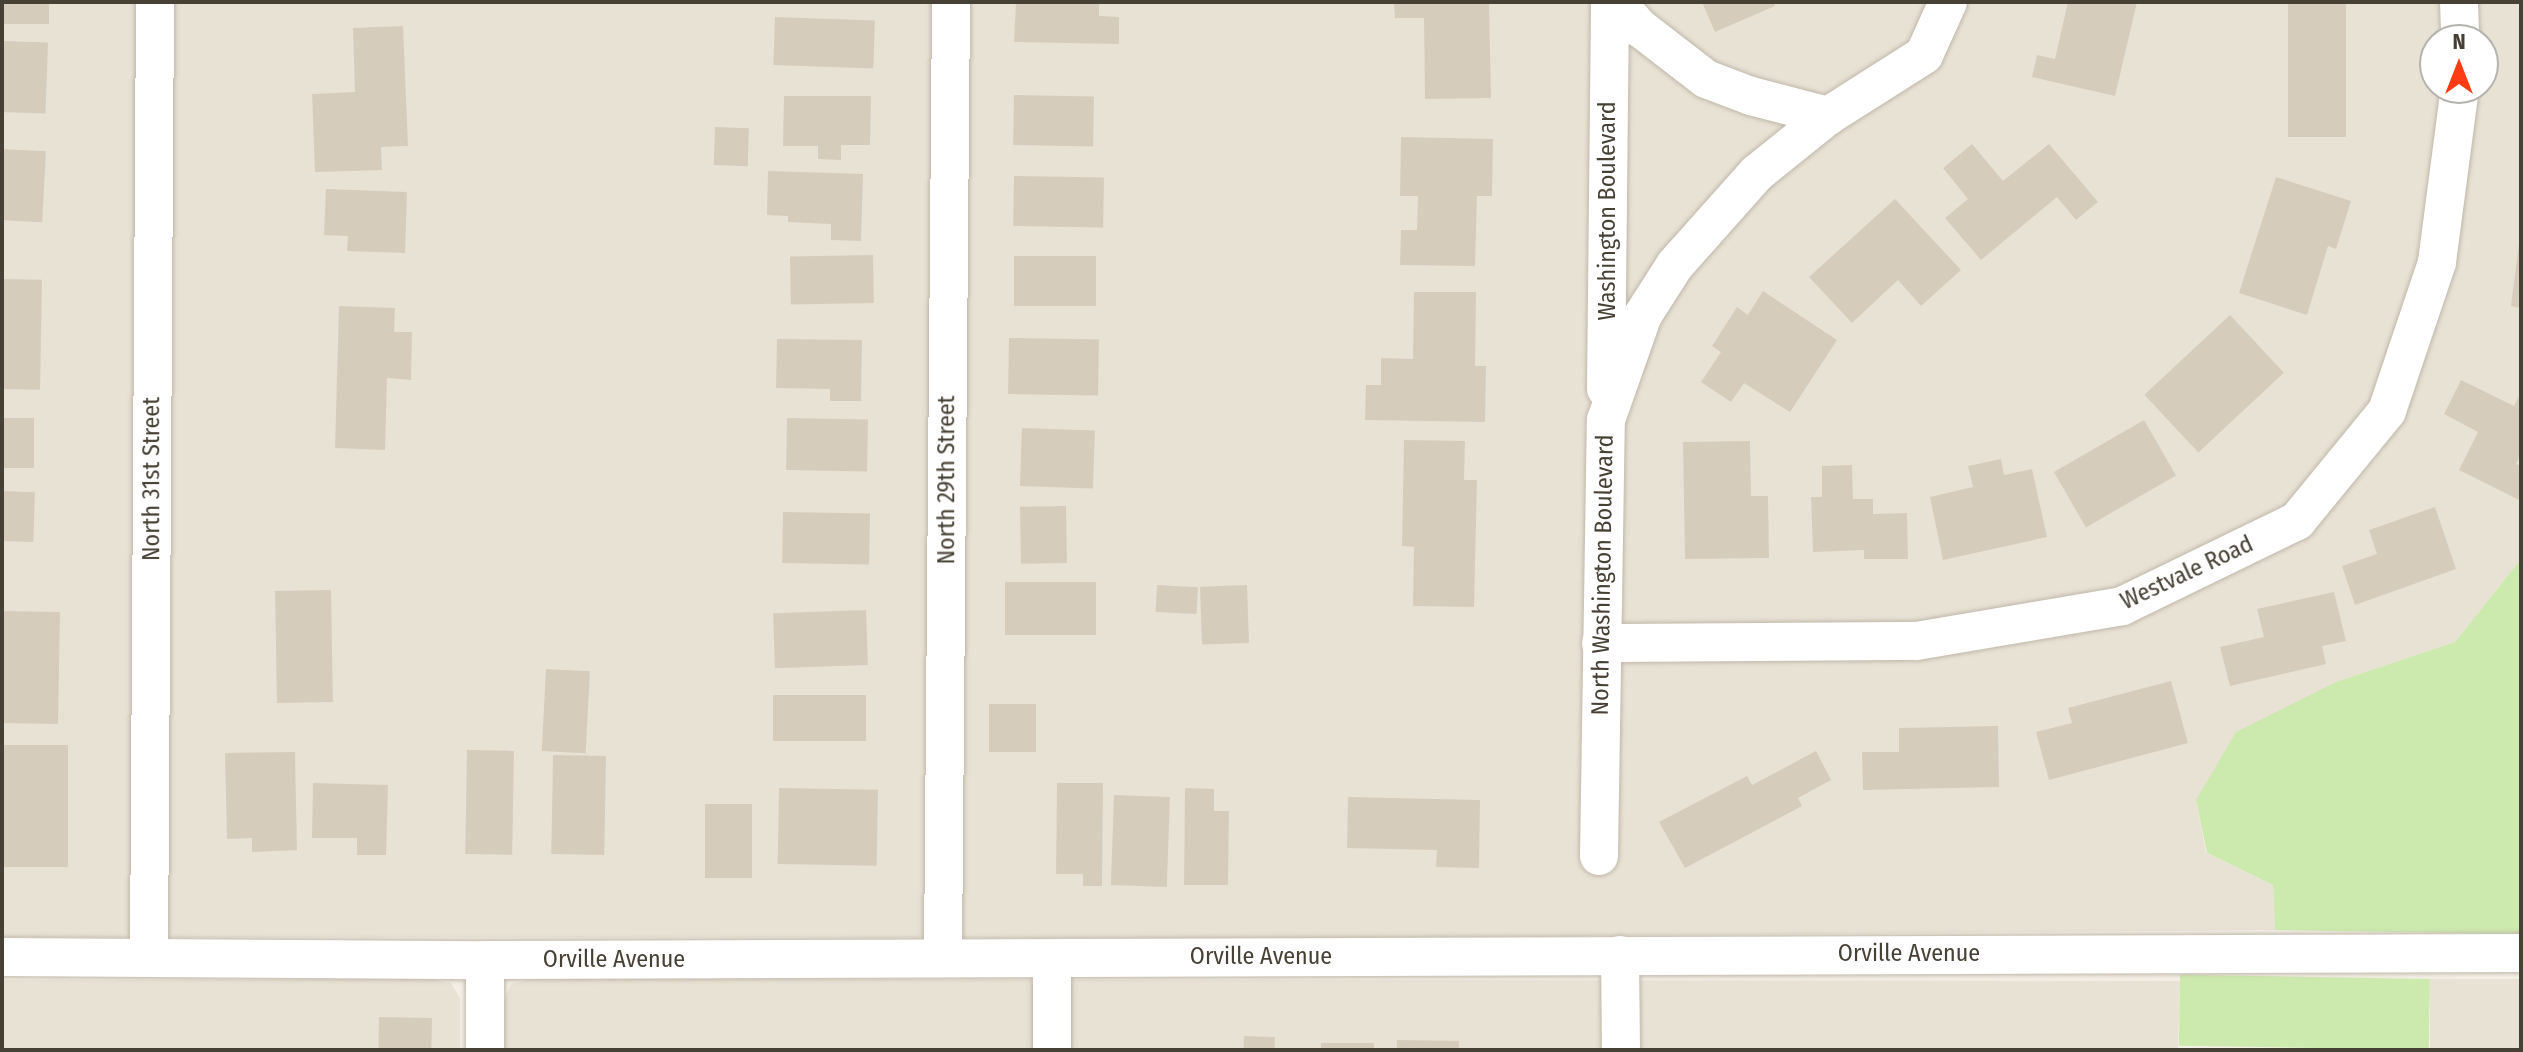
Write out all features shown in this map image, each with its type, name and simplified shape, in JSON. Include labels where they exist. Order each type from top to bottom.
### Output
[{"type":"street","name":"North 31st Street","points":[[149,957],[155,2]]},
{"type":"street","name":"North 29th Street","points":[[943,957],[951,2]]},
{"type":"street","name":"Washington Boulevard","points":[[1606,420],[1610,2]]},
{"type":"street","points":[[1617,2],[1640,28],[1706,79],[1751,96],[1828,116]]},
{"type":"street","name":"North Washington Boulevard","points":[[1599,856],[1606,420],[1643,315],[1675,265],[1757,173],[1828,116],[1924,55],[1948,2]]},
{"type":"street","points":[[2459,2],[2460,24]]},
{"type":"street","name":"Westvale Road","points":[[1601,643],[1916,641],[2122,606],[2297,521],[2387,411],[2437,262],[2458,104]]},
{"type":"street","name":"Orville Avenue","points":[[2,957],[485,960],[2521,953]]},
{"type":"street","points":[[1620,955],[1621,1050]]},
{"type":"street","points":[[1052,959],[1052,1050]]},
{"type":"street","points":[[485,960],[485,1050]]},
{"type":"shaded area","points":[[2,2],[2521,2],[2521,559],[2455,642],[2336,682],[2196,800],[2206,853],[2273,885],[2275,930],[1342,938],[2,937]]},
{"type":"shaded area","points":[[432,979],[451,983],[460,998],[460,1050],[2,1050],[2,980]]},
{"type":"shaded area","points":[[533,979],[2180,981],[2178,1050],[504,1050],[504,1000],[511,984]]},
{"type":"shaded area","points":[[2430,979],[2521,979],[2521,1050],[2430,1050]]},
{"type":"green space","points":[[2521,559],[2521,934],[2275,930],[2273,885],[2207,853],[2196,800],[2236,732],[2336,682],[2455,642]]},
{"type":"green space","points":[[2180,975],[2430,979],[2429,1050],[2179,1046]]},
{"type":"building","points":[[2,2],[49,2],[49,24],[2,24]]},
{"type":"building","points":[[1016,2],[1099,2],[1099,16],[1119,17],[1119,44],[1014,42]]},
{"type":"building","points":[[1394,2],[1489,2],[1491,98],[1425,99],[1424,18],[1395,18]]},
{"type":"building","points":[[1702,2],[1773,2],[1775,6],[1715,32]]},
{"type":"building","points":[[2068,2],[2137,2],[2115,96],[2032,77],[2037,55],[2055,59]]},
{"type":"building","points":[[2288,2],[2346,2],[2346,137],[2288,137]]},
{"type":"building","points":[[775,17],[875,20],[873,68],[773,65]]},
{"type":"building","points":[[403,26],[408,146],[381,147],[382,170],[315,172],[312,94],[355,92],[353,28]]},
{"type":"building","points":[[2,41],[48,43],[45,114],[2,112]]},
{"type":"building","points":[[1014,95],[1094,96],[1093,146],[1013,145]]},
{"type":"building","points":[[784,96],[871,96],[870,145],[841,145],[841,160],[818,159],[818,146],[783,146]]},
{"type":"building","points":[[715,127],[749,128],[748,166],[714,165]]},
{"type":"building","points":[[1401,137],[1493,139],[1492,196],[1477,196],[1475,266],[1400,265],[1401,230],[1417,230],[1418,196],[1400,196]]},
{"type":"building","points":[[1972,144],[2003,181],[2049,144],[2098,202],[2076,220],[2057,197],[1981,260],[1945,218],[1968,199],[1943,168]]},
{"type":"building","points":[[2,149],[46,151],[42,222],[2,220]]},
{"type":"building","points":[[768,171],[863,174],[861,241],[831,240],[831,224],[788,222],[788,216],[767,215]]},
{"type":"building","points":[[1014,176],[1104,178],[1103,228],[1013,226]]},
{"type":"building","points":[[2276,177],[2351,201],[2336,249],[2328,246],[2307,315],[2239,293]]},
{"type":"building","points":[[326,189],[407,192],[405,253],[347,251],[348,236],[324,235]]},
{"type":"building","points":[[1895,199],[1961,270],[1921,306],[1898,280],[1852,323],[1809,277]]},
{"type":"building","points":[[2521,243],[2521,308],[2511,306]]},
{"type":"building","points":[[873,255],[874,303],[791,304],[790,256]]},
{"type":"building","points":[[1014,256],[1096,256],[1096,306],[1014,306]]},
{"type":"building","points":[[2,279],[42,280],[40,390],[2,389]]},
{"type":"building","points":[[1763,291],[1837,340],[1790,412],[1744,383],[1731,402],[1701,382],[1721,352],[1712,346],[1737,307],[1748,315]]},
{"type":"building","points":[[1414,292],[1476,292],[1475,366],[1486,366],[1485,422],[1365,420],[1366,385],[1381,385],[1381,358],[1413,359]]},
{"type":"building","points":[[339,306],[395,308],[394,332],[412,332],[411,380],[387,378],[385,450],[335,448]]},
{"type":"building","points":[[2230,315],[2284,373],[2198,453],[2144,395]]},
{"type":"building","points":[[1009,338],[1099,340],[1098,396],[1008,394]]},
{"type":"building","points":[[777,339],[862,340],[861,401],[830,401],[830,389],[776,388]]},
{"type":"building","points":[[2461,380],[2514,406],[2521,392],[2521,454],[2516,464],[2521,466],[2521,501],[2459,470],[2478,432],[2444,414]]},
{"type":"building","points":[[2,418],[34,418],[34,468],[2,468]]},
{"type":"building","points":[[787,418],[868,419],[867,471],[786,470]]},
{"type":"building","points":[[2144,420],[2176,475],[2086,527],[2054,472]]},
{"type":"building","points":[[1022,428],[1095,431],[1093,489],[1020,486]]},
{"type":"building","points":[[1404,440],[1465,441],[1464,480],[1477,480],[1474,607],[1413,606],[1414,547],[1402,546]]},
{"type":"building","points":[[1750,441],[1751,496],[1768,496],[1769,558],[1685,559],[1683,442]]},
{"type":"building","points":[[2001,459],[2004,475],[2032,469],[2047,537],[1943,560],[1930,497],[1973,487],[1968,466]]},
{"type":"building","points":[[1852,465],[1853,499],[1873,499],[1873,514],[1907,513],[1908,559],[1864,559],[1864,550],[1813,552],[1811,497],[1822,497],[1822,466]]},
{"type":"building","points":[[2,491],[35,492],[33,542],[2,541]]},
{"type":"building","points":[[1066,506],[1067,563],[1021,564],[1020,507]]},
{"type":"building","points":[[2435,507],[2456,569],[2355,605],[2342,566],[2377,554],[2369,530]]},
{"type":"building","points":[[783,512],[870,514],[869,565],[782,563]]},
{"type":"building","points":[[1005,582],[1096,582],[1096,635],[1005,635]]},
{"type":"building","points":[[1157,585],[1198,587],[1197,614],[1156,612]]},
{"type":"building","points":[[1247,585],[1249,643],[1202,645],[1200,587]]},
{"type":"building","points":[[331,590],[333,702],[277,703],[275,591]]},
{"type":"building","points":[[2334,592],[2346,641],[2322,646],[2326,664],[2230,686],[2220,647],[2264,637],[2257,609]]},
{"type":"building","points":[[866,610],[868,665],[775,668],[773,613]]},
{"type":"building","points":[[3,611],[60,612],[58,724],[2,723]]},
{"type":"building","points":[[546,669],[590,671],[586,753],[542,751]]},
{"type":"building","points":[[2171,681],[2188,743],[2049,780],[2036,732],[2072,723],[2068,708]]},
{"type":"building","points":[[773,695],[866,695],[866,741],[773,741]]},
{"type":"building","points":[[989,704],[1036,704],[1036,752],[989,752]]},
{"type":"building","points":[[1998,726],[1999,787],[1863,790],[1862,752],[1899,752],[1899,728]]},
{"type":"building","points":[[2,745],[68,745],[68,867],[2,867]]},
{"type":"building","points":[[467,750],[514,751],[512,855],[465,854]]},
{"type":"building","points":[[1816,751],[1831,780],[1798,798],[1802,806],[1685,868],[1659,822],[1747,776],[1752,785]]},
{"type":"building","points":[[295,752],[297,850],[252,852],[252,838],[227,839],[225,753]]},
{"type":"building","points":[[553,755],[606,756],[604,855],[551,854]]},
{"type":"building","points":[[313,783],[388,785],[386,855],[357,855],[357,838],[312,838]]},
{"type":"building","points":[[1057,783],[1103,783],[1102,886],[1083,886],[1083,874],[1056,874]]},
{"type":"building","points":[[779,788],[878,790],[877,866],[778,864]]},
{"type":"building","points":[[1185,788],[1214,789],[1214,811],[1229,811],[1228,885],[1184,885]]},
{"type":"building","points":[[1114,795],[1170,797],[1167,887],[1111,885]]},
{"type":"building","points":[[1348,797],[1480,800],[1479,868],[1436,867],[1437,850],[1347,848]]},
{"type":"building","points":[[705,804],[752,804],[752,878],[705,878]]},
{"type":"building","points":[[379,1017],[432,1018],[431,1050],[378,1050]]},
{"type":"building","points":[[1244,1036],[1275,1037],[1275,1050],[1244,1050]]},
{"type":"building","points":[[1397,1040],[1459,1041],[1459,1050],[1397,1050]]},
{"type":"building","points":[[1321,1043],[1374,1043],[1374,1050],[1321,1050]]}]
